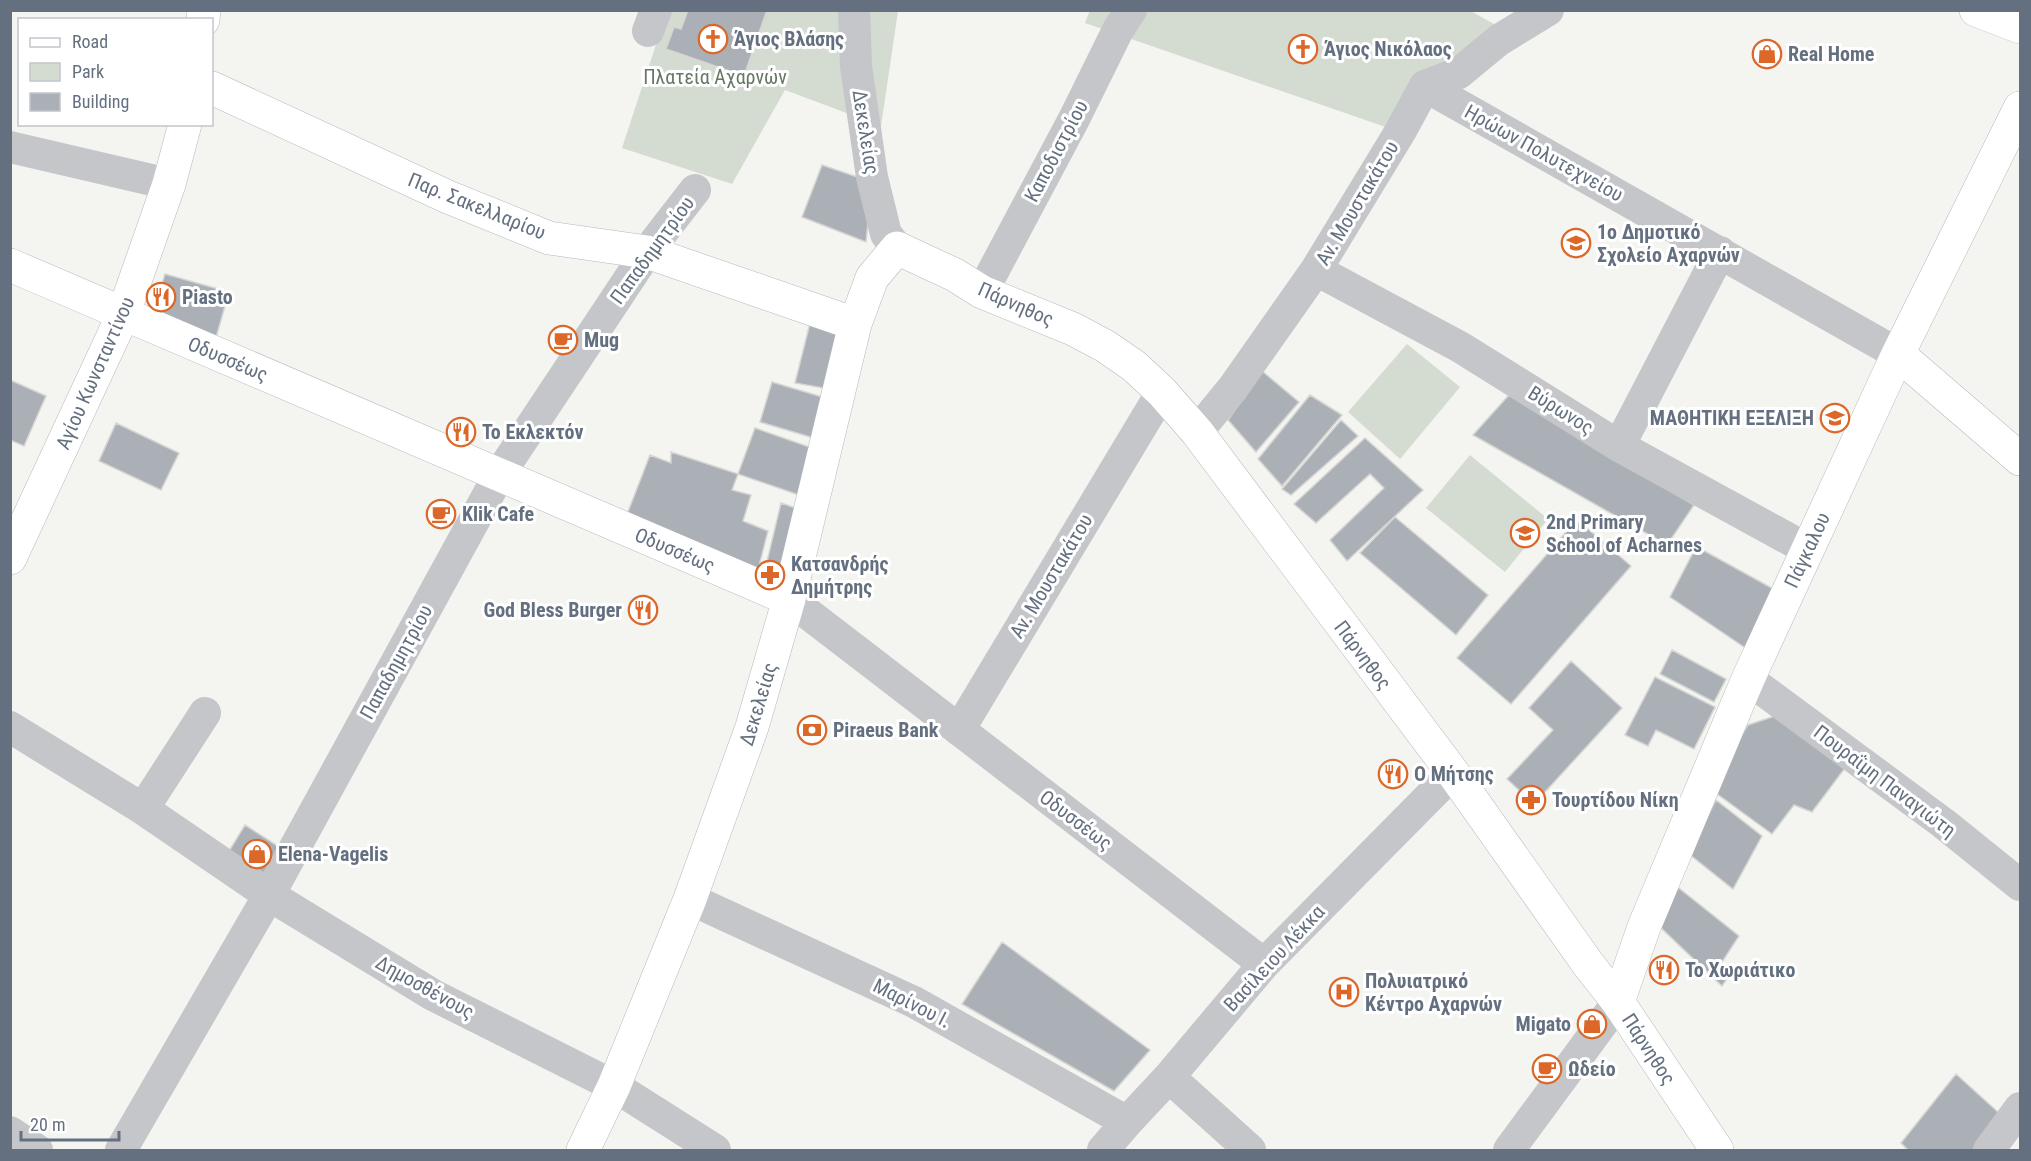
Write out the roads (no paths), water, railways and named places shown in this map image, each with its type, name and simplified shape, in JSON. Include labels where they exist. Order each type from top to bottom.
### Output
[{"type":"street","name":"Δεκελείας","points":[[583,1150],[614,1086],[690,899],[752,727],[789,599],[855,324],[872,278],[909,254],[886,234],[873,177],[856,66],[854,10]]},
{"type":"street","name":"Καποδιστρίου","points":[[982,292],[1074,119],[1118,30],[1131,10]]},
{"type":"street","points":[[1425,86],[1459,73],[1499,40],[1548,10]]},
{"type":"street","points":[[1976,10],[2020,27]]},
{"type":"street","name":"Ηρώων Πολυτεχνείου","points":[[1425,86],[1898,354],[2020,459]]},
{"type":"street","name":"Αν. Μουστακάτου","points":[[1197,432],[1233,388],[1316,270],[1401,132],[1425,86]]},
{"type":"street","name":"Παρ. Σακελλαρίου","points":[[213,88],[448,197],[549,238],[647,252],[855,324]]},
{"type":"street","name":"Πάγκαλου","points":[[1618,1002],[1644,927],[1748,679],[1898,354],[2020,108]]},
{"type":"street","name":"Αγίου Κωνσταντίνου","points":[[10,558],[123,315],[169,184],[184,126]]},
{"type":"street","points":[[10,147],[169,184]]},
{"type":"street","name":"Παπαδημητρίου","points":[[121,1150],[269,895],[499,475],[647,252],[695,190]]},
{"type":"street","points":[[1619,446],[1720,252]]},
{"type":"street","name":"Πάρνηθος","points":[[909,254],[982,292],[1073,329],[1105,346],[1134,366],[1162,392],[1197,432],[1453,773],[1588,964],[1618,1002],[1716,1150]]},
{"type":"street","name":"Οδυσσέως","points":[[10,266],[789,599],[1264,964]]},
{"type":"street","name":"Βύρωνος","points":[[1316,270],[1460,347],[1619,446],[1807,549]]},
{"type":"street","name":"Αν. Μουστακάτου","points":[[958,730],[1162,392]]},
{"type":"street","name":"Πουραΐμη Παναγιώτη","points":[[1748,679],[1943,823],[2020,885]]},
{"type":"street","points":[[143,809],[205,713]]},
{"type":"street","name":"Δημοσθένους","points":[[10,728],[143,809],[269,895],[433,995],[614,1086],[715,1150]]},
{"type":"street","name":"Βασίλειου Λέκκα","points":[[1103,1150],[1169,1077],[1264,964],[1453,773]]},
{"type":"street","name":"Μαρίνου Ι.","points":[[690,899],[914,1002],[1127,1122]]},
{"type":"street","points":[[1509,1150],[1618,1002]]},
{"type":"street","points":[[1169,1077],[1250,1150]]},
{"type":"street","points":[[1989,1150],[2020,1108]]},
{"type":"street","points":[[10,1132],[37,1150]]},
{"type":"place","name":"Άγιος Βλάσης","points":[[713,39]]},
{"type":"place","name":"Άγιος Νικόλαος","points":[[1303,49]]},
{"type":"place","name":"Real Home","points":[[1767,54]]},
{"type":"place","name":"1ο Δημοτικό Σχολείο Αχαρνών","points":[[1576,243]]},
{"type":"place","name":"Piasto","points":[[161,297]]},
{"type":"place","name":"Mug","points":[[563,340]]},
{"type":"place","name":"ΜΑΘΗΤΙΚΗ ΕΞΕΛΙΞΗ","points":[[1835,418]]},
{"type":"place","name":"Το Εκλεκτόν","points":[[461,432]]},
{"type":"place","name":"Klik Cafe","points":[[441,514]]},
{"type":"place","name":"2nd Primary School of Acharnes","points":[[1525,533]]},
{"type":"place","name":"Κατσανδρής Δημήτρης","points":[[770,575]]},
{"type":"place","name":"God Bless Burger","points":[[643,610]]},
{"type":"place","name":"Piraeus Bank","points":[[812,730]]},
{"type":"place","name":"Ο Μήτσης","points":[[1393,774]]},
{"type":"place","name":"Τουρτίδου Νίκη","points":[[1531,800]]},
{"type":"place","name":"Elena-Vagelis","points":[[257,854]]},
{"type":"place","name":"Το Χωριάτικο","points":[[1664,970]]},
{"type":"place","name":"Πολυιατρικό Κέντρο Αχαρνών","points":[[1344,992]]},
{"type":"place","name":"Migato","points":[[1592,1024]]},
{"type":"place","name":"Ωδείο","points":[[1547,1069]]},
{"type":"park label","name":"Πλατεία Αχαρνών","points":[[715,77]]}]
